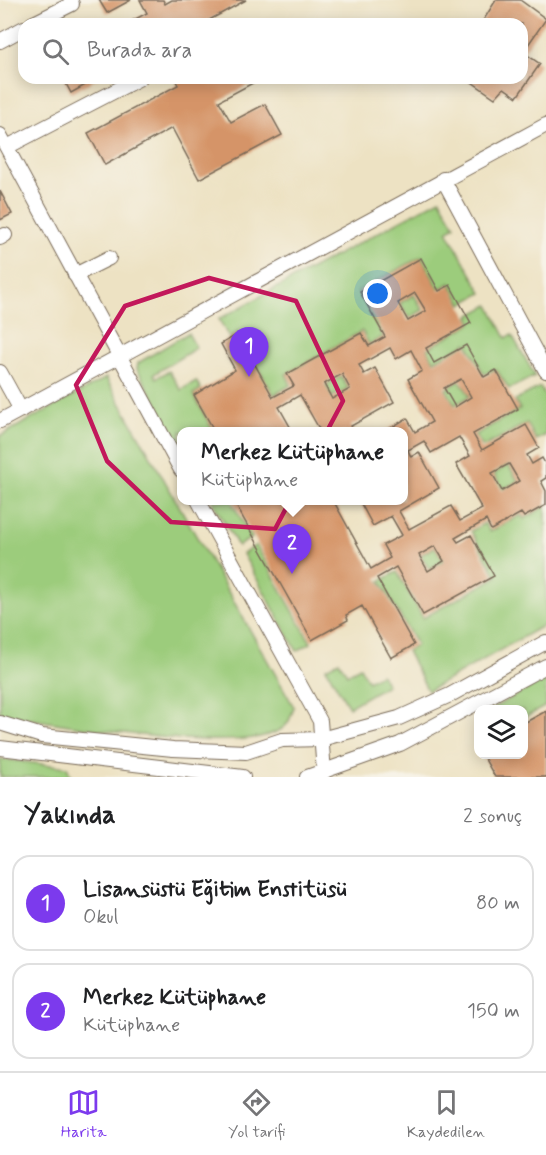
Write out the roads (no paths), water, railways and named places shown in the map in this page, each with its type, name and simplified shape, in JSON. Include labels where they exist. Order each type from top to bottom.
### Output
[{"type":"street","points":[[44,18],[72,4]]},
{"type":"street","points":[[0,41],[18,31]]},
{"type":"street","points":[[127,84],[2,140],[177,463]]},
{"type":"street","points":[[0,421],[546,125]]},
{"type":"street","points":[[443,179],[546,371]]},
{"type":"street","points":[[75,275],[109,258]]},
{"type":"street","points":[[0,372],[21,410]]},
{"type":"street","points":[[200,505],[320,721],[324,772]]},
{"type":"street","points":[[0,723],[42,736],[173,749],[246,752],[282,740],[321,739],[399,718],[450,695],[546,642]]},
{"type":"street","points":[[307,777],[400,744],[546,666]]},
{"type":"street","points":[[0,748],[208,775],[243,777]]},
{"type":"place","name":"Lisansüstü Eğitim Enstitüsü","points":[[249,377]]},
{"type":"place","name":"Merkez Kütüphane","points":[[292,574]]}]
